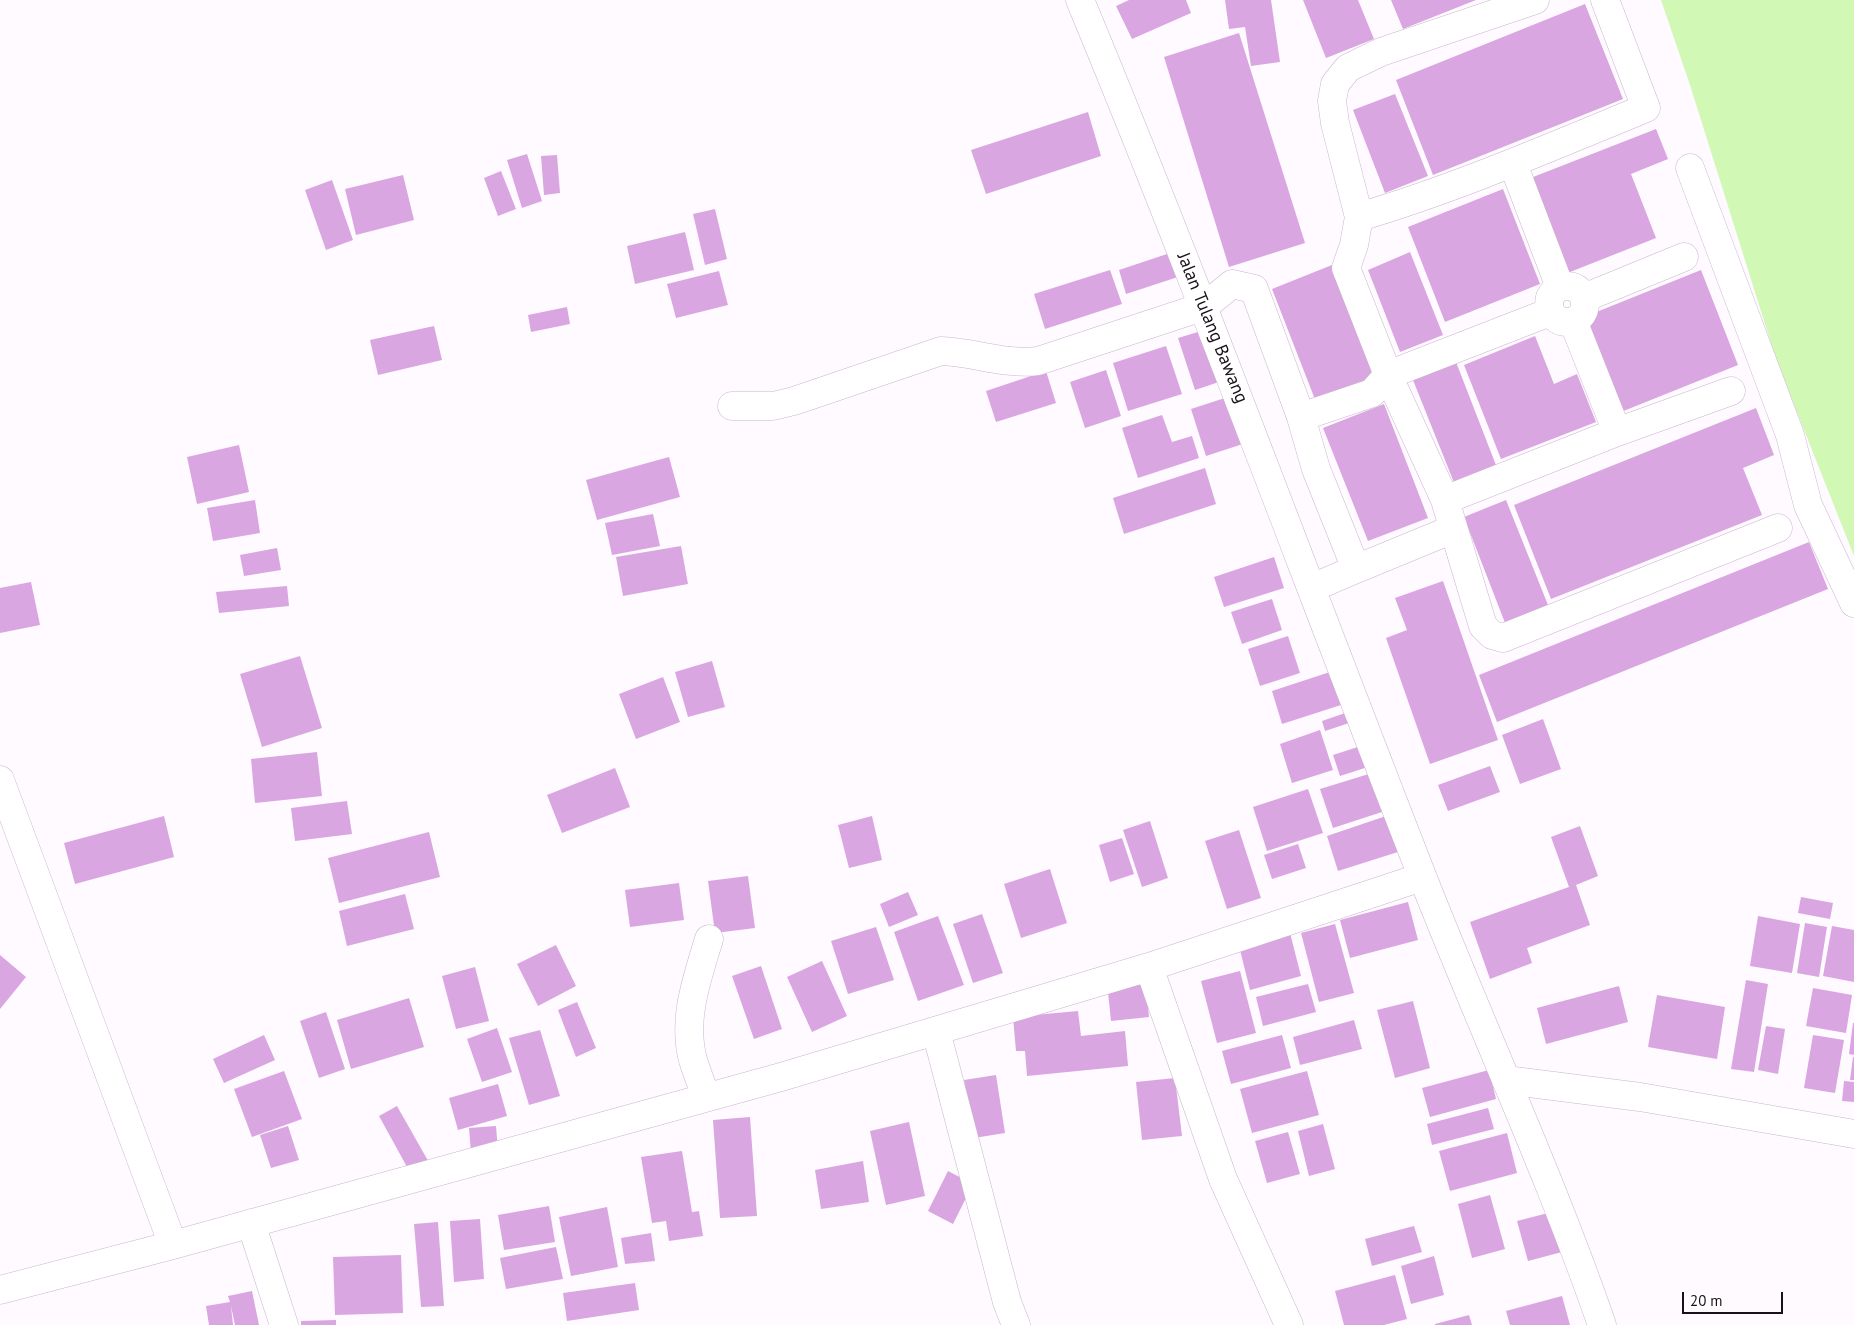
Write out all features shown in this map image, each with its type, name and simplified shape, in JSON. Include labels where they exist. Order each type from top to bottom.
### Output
[{"type":"street","name":"Jalan Tulang Bawang","points":[[1080,0],[1205,306],[1422,877],[1594,1299],[1602,1325]]},
{"type":"street","points":[[1535,0],[1381,52],[1348,68],[1335,84],[1332,101],[1335,123],[1359,217],[1354,245],[1346,268],[1388,375],[1445,500],[1483,626],[1492,635],[1503,638],[1778,528]]},
{"type":"street","points":[[1359,217],[1415,200],[1513,164],[1646,108],[1605,0]]},
{"type":"street","points":[[1513,164],[1617,432]]},
{"type":"street","points":[[1690,168],[1790,435],[1808,505],[1854,603]]},
{"type":"street","points":[[1301,417],[1372,393],[1388,375],[1684,256]]},
{"type":"street","points":[[732,406],[773,406],[794,401],[941,351],[960,352],[1019,364],[1038,361],[1205,306],[1232,284],[1254,288],[1301,417],[1316,469],[1356,569]]},
{"type":"street","points":[[1445,500],[1617,432],[1730,391]]},
{"type":"street","points":[[1312,588],[1453,529]]},
{"type":"street","points":[[0,780],[173,1245]]},
{"type":"street","points":[[0,1290],[251,1224],[936,1031],[1149,967],[1422,877]]},
{"type":"street","points":[[706,1097],[693,1060],[688,1028],[691,1001],[709,939]]},
{"type":"street","points":[[1149,967],[1222,1180],[1284,1324]]},
{"type":"street","points":[[936,1031],[1004,1292],[1016,1325]]},
{"type":"street","points":[[1506,1080],[1640,1097],[1854,1134]]},
{"type":"street","points":[[251,1224],[284,1325]]},
{"type":"green space","points":[[1661,0],[1854,0],[1854,556],[1776,359],[1690,85]]},
{"type":"building","points":[[1129,0],[1186,0],[1191,13],[1132,39],[1116,6]]},
{"type":"building","points":[[1225,0],[1271,0],[1280,62],[1251,66],[1245,27],[1229,29]]},
{"type":"building","points":[[1303,0],[1358,0],[1374,39],[1326,58]]},
{"type":"building","points":[[1391,0],[1476,0],[1403,29]]},
{"type":"building","points":[[1585,4],[1623,99],[1433,175],[1396,80]]},
{"type":"building","points":[[1239,33],[1305,243],[1229,267],[1164,57]]},
{"type":"building","points":[[1395,94],[1428,176],[1385,193],[1353,110]]},
{"type":"building","points":[[1088,112],[1101,156],[986,194],[971,150]]},
{"type":"building","points":[[1656,129],[1668,159],[1631,174],[1656,238],[1565,274],[1528,179]]},
{"type":"building","points":[[527,154],[542,201],[522,208],[507,160]]},
{"type":"building","points":[[557,155],[560,193],[544,195],[541,156]]},
{"type":"building","points":[[501,171],[516,209],[498,216],[484,178]]},
{"type":"building","points":[[403,175],[414,220],[356,235],[345,189]]},
{"type":"building","points":[[332,180],[353,240],[326,250],[305,190]]},
{"type":"building","points":[[1503,189],[1540,284],[1445,322],[1408,227]]},
{"type":"building","points":[[715,209],[727,259],[705,265],[693,214]]},
{"type":"building","points":[[685,232],[694,270],[635,284],[627,246]]},
{"type":"building","points":[[1176,251],[1184,275],[1126,294],[1119,270]]},
{"type":"building","points":[[1410,252],[1443,335],[1400,352],[1368,270]]},
{"type":"building","points":[[1332,265],[1377,378],[1316,402],[1272,289]]},
{"type":"building","points":[[1110,270],[1122,304],[1045,329],[1034,294]]},
{"type":"building","points":[[1701,270],[1738,365],[1621,412],[1584,317]]},
{"type":"building","points":[[719,271],[728,305],[676,318],[667,284]]},
{"type":"building","points":[[567,307],[570,324],[531,332],[528,315]]},
{"type":"building","points":[[434,326],[442,360],[378,375],[370,340]]},
{"type":"building","points":[[1208,329],[1225,380],[1195,390],[1178,338]]},
{"type":"building","points":[[1535,336],[1554,384],[1577,374],[1596,422],[1501,459],[1464,365]]},
{"type":"building","points":[[1166,346],[1182,394],[1128,411],[1113,363]]},
{"type":"building","points":[[1456,362],[1499,473],[1457,490],[1413,380]]},
{"type":"building","points":[[1106,370],[1121,416],[1085,428],[1070,382]]},
{"type":"building","points":[[1046,371],[1056,403],[996,422],[986,391]]},
{"type":"building","points":[[1234,395],[1249,442],[1206,456],[1191,409]]},
{"type":"building","points":[[1384,404],[1428,518],[1368,541],[1323,428]]},
{"type":"building","points":[[1756,408],[1774,455],[1743,468],[1762,515],[1551,599],[1514,505]]},
{"type":"building","points":[[1162,415],[1172,442],[1192,436],[1199,458],[1138,478],[1122,428]]},
{"type":"building","points":[[239,445],[249,492],[197,504],[187,457]]},
{"type":"building","points":[[669,457],[680,497],[597,520],[586,480]]},
{"type":"building","points":[[1205,468],[1216,504],[1124,534],[1113,498]]},
{"type":"building","points":[[255,500],[260,533],[213,541],[207,508]]},
{"type":"building","points":[[1506,500],[1550,610],[1507,628],[1464,517]]},
{"type":"building","points":[[653,514],[660,546],[612,555],[605,523]]},
{"type":"building","points":[[1809,542],[1828,589],[1497,722],[1479,675]]},
{"type":"building","points":[[681,546],[688,584],[623,596],[616,557]]},
{"type":"building","points":[[277,548],[281,570],[244,576],[240,555]]},
{"type":"building","points":[[1274,557],[1284,588],[1224,607],[1214,577]]},
{"type":"building","points":[[1443,581],[1498,740],[1430,764],[1386,638],[1407,630],[1395,598]]},
{"type":"building","points":[[31,582],[40,625],[0,633],[0,588]]},
{"type":"building","points":[[287,586],[289,606],[219,613],[216,592]]},
{"type":"building","points":[[1272,599],[1282,630],[1242,644],[1231,612]]},
{"type":"building","points":[[1288,636],[1300,673],[1260,686],[1248,649]]},
{"type":"building","points":[[300,656],[322,728],[262,747],[240,674]]},
{"type":"building","points":[[712,661],[725,707],[688,717],[675,672]]},
{"type":"building","points":[[1333,671],[1344,704],[1282,724],[1272,691]]},
{"type":"building","points":[[663,677],[680,722],[636,739],[619,694]]},
{"type":"building","points":[[1351,711],[1355,721],[1325,731],[1322,721]]},
{"type":"building","points":[[1543,719],[1561,769],[1520,784],[1502,735]]},
{"type":"building","points":[[1320,730],[1333,770],[1292,783],[1280,744]]},
{"type":"building","points":[[1367,744],[1374,765],[1340,776],[1333,755]]},
{"type":"building","points":[[317,752],[322,796],[255,803],[251,759]]},
{"type":"building","points":[[1490,766],[1500,792],[1448,811],[1438,785]]},
{"type":"building","points":[[615,768],[630,807],[562,833],[547,795]]},
{"type":"building","points":[[1372,773],[1385,811],[1333,828],[1320,789]]},
{"type":"building","points":[[1308,789],[1323,833],[1267,851],[1253,807]]},
{"type":"building","points":[[347,801],[352,834],[295,841],[291,808]]},
{"type":"building","points":[[1389,815],[1401,851],[1338,871],[1327,836]]},
{"type":"building","points":[[164,816],[174,857],[75,884],[64,843]]},
{"type":"building","points":[[872,816],[882,860],[849,868],[838,825]]},
{"type":"building","points":[[1150,821],[1168,878],[1142,887],[1123,830]]},
{"type":"building","points":[[1580,826],[1598,876],[1576,885],[1590,925],[1527,948],[1532,963],[1490,979],[1470,922],[1569,887],[1551,837]]},
{"type":"building","points":[[1239,830],[1261,898],[1227,909],[1205,841]]},
{"type":"building","points":[[429,832],[440,877],[339,903],[328,858]]},
{"type":"building","points":[[1122,838],[1134,874],[1110,882],[1099,845]]},
{"type":"building","points":[[1298,844],[1306,868],[1272,879],[1264,855]]},
{"type":"building","points":[[1050,869],[1067,923],[1021,938],[1004,884]]},
{"type":"building","points":[[748,876],[755,928],[715,933],[708,881]]},
{"type":"building","points":[[679,883],[684,920],[630,927],[625,890]]},
{"type":"building","points":[[908,892],[918,915],[889,927],[880,904]]},
{"type":"building","points":[[405,894],[414,929],[347,946],[339,911]]},
{"type":"building","points":[[1801,897],[1833,903],[1830,919],[1798,913]]},
{"type":"building","points":[[1408,902],[1418,940],[1350,958],[1340,920]]},
{"type":"building","points":[[982,914],[1003,973],[973,983],[953,924]]},
{"type":"building","points":[[938,916],[964,985],[918,1001],[894,932]]},
{"type":"building","points":[[1758,916],[1800,924],[1792,973],[1750,966]]},
{"type":"building","points":[[1805,923],[1827,927],[1819,977],[1797,973]]},
{"type":"building","points":[[1335,924],[1354,993],[1319,1002],[1301,933]]},
{"type":"building","points":[[1832,926],[1854,930],[1854,982],[1823,976]]},
{"type":"building","points":[[876,927],[894,980],[848,994],[831,941]]},
{"type":"building","points":[[1290,933],[1301,976],[1250,990],[1239,946]]},
{"type":"building","points":[[556,945],[576,986],[538,1006],[517,964]]},
{"type":"building","points":[[0,955],[26,977],[0,1009]]},
{"type":"building","points":[[822,961],[847,1016],[812,1032],[787,977]]},
{"type":"building","points":[[761,966],[782,1029],[754,1039],[732,976]]},
{"type":"building","points":[[475,967],[489,1021],[456,1029],[442,976]]},
{"type":"building","points":[[1240,971],[1256,1033],[1217,1043],[1201,981]]},
{"type":"building","points":[[1145,978],[1149,1017],[1111,1021],[1107,982]]},
{"type":"building","points":[[1746,980],[1768,984],[1754,1072],[1731,1069]]},
{"type":"building","points":[[1308,984],[1316,1012],[1263,1026],[1256,997]]},
{"type":"building","points":[[1619,986],[1628,1022],[1546,1044],[1537,1008]]},
{"type":"building","points":[[1813,988],[1852,995],[1846,1033],[1806,1026]]},
{"type":"building","points":[[1657,995],[1725,1007],[1717,1059],[1648,1047]]},
{"type":"building","points":[[409,998],[424,1047],[351,1069],[337,1020]]},
{"type":"building","points":[[1413,1001],[1430,1068],[1395,1078],[1377,1010]]},
{"type":"building","points":[[577,1002],[596,1048],[576,1057],[558,1010]]},
{"type":"building","points":[[1078,1011],[1081,1036],[1125,1031],[1128,1066],[1027,1076],[1025,1051],[1016,1051],[1013,1017]]},
{"type":"building","points":[[326,1012],[345,1069],[319,1078],[300,1021]]},
{"type":"building","points":[[1354,1020],[1362,1049],[1300,1065],[1293,1037]]},
{"type":"building","points":[[1854,1023],[1854,1055],[1849,1054]]},
{"type":"building","points":[[1766,1026],[1785,1029],[1778,1074],[1758,1070]]},
{"type":"building","points":[[497,1028],[512,1072],[482,1082],[467,1039]]},
{"type":"building","points":[[540,1030],[560,1096],[529,1105],[509,1038]]},
{"type":"building","points":[[264,1035],[275,1060],[224,1083],[213,1059]]},
{"type":"building","points":[[1282,1035],[1291,1068],[1231,1084],[1222,1051]]},
{"type":"building","points":[[1813,1035],[1844,1040],[1835,1093],[1804,1088]]},
{"type":"building","points":[[1853,1057],[1854,1080],[1850,1080]]},
{"type":"building","points":[[1489,1070],[1496,1099],[1430,1117],[1422,1088]]},
{"type":"building","points":[[284,1071],[302,1119],[252,1137],[234,1089]]},
{"type":"building","points":[[1307,1071],[1319,1115],[1252,1133],[1240,1089]]},
{"type":"building","points":[[996,1075],[1005,1133],[974,1138],[964,1080]]},
{"type":"building","points":[[1175,1078],[1182,1136],[1142,1140],[1136,1082]]},
{"type":"building","points":[[1844,1081],[1854,1082],[1854,1102],[1842,1101]]},
{"type":"building","points":[[498,1084],[507,1116],[458,1130],[449,1098]]},
{"type":"building","points":[[397,1106],[431,1166],[412,1176],[379,1116]]},
{"type":"building","points":[[1488,1108],[1494,1129],[1432,1145],[1427,1124]]},
{"type":"building","points":[[750,1117],[757,1216],[720,1218],[713,1120]]},
{"type":"building","points":[[909,1122],[925,1196],[886,1205],[870,1131]]},
{"type":"building","points":[[1323,1124],[1335,1169],[1309,1176],[1298,1131]]},
{"type":"building","points":[[288,1126],[299,1160],[271,1168],[260,1135]]},
{"type":"building","points":[[496,1126],[498,1151],[471,1153],[469,1128]]},
{"type":"building","points":[[1288,1132],[1300,1174],[1267,1183],[1255,1141]]},
{"type":"building","points":[[1507,1133],[1517,1173],[1450,1191],[1439,1151]]},
{"type":"building","points":[[682,1151],[692,1212],[699,1211],[703,1236],[669,1241],[666,1221],[652,1223],[641,1157]]},
{"type":"building","points":[[863,1161],[869,1202],[821,1209],[815,1170]]},
{"type":"building","points":[[948,1171],[973,1184],[953,1224],[928,1211]]},
{"type":"building","points":[[1490,1195],[1505,1249],[1472,1258],[1458,1204]]},
{"type":"building","points":[[549,1206],[555,1242],[504,1250],[498,1215]]},
{"type":"building","points":[[607,1207],[618,1267],[571,1276],[559,1217]]},
{"type":"building","points":[[1552,1212],[1562,1252],[1528,1261],[1517,1221]]},
{"type":"building","points":[[480,1219],[484,1279],[454,1282],[450,1221]]},
{"type":"building","points":[[438,1222],[444,1306],[421,1307],[414,1224]]},
{"type":"building","points":[[1414,1226],[1422,1252],[1372,1266],[1365,1239]]},
{"type":"building","points":[[651,1233],[655,1261],[625,1264],[621,1238]]},
{"type":"building","points":[[556,1247],[563,1279],[506,1289],[500,1258]]},
{"type":"building","points":[[401,1255],[403,1313],[335,1315],[333,1257]]},
{"type":"building","points":[[1434,1256],[1444,1295],[1411,1304],[1401,1266]]},
{"type":"building","points":[[1395,1275],[1407,1319],[1384,1325],[1344,1325],[1335,1291]]},
{"type":"building","points":[[635,1283],[639,1310],[567,1321],[563,1293]]},
{"type":"building","points":[[252,1291],[259,1325],[235,1325],[231,1306],[233,1325],[209,1325],[206,1306],[230,1302],[228,1296]]},
{"type":"building","points":[[1562,1296],[1570,1325],[1510,1325],[1506,1311]]},
{"type":"building","points":[[1469,1315],[1472,1325],[1435,1325],[1435,1324]]},
{"type":"building","points":[[336,1320],[336,1325],[301,1325],[301,1321]]}]
